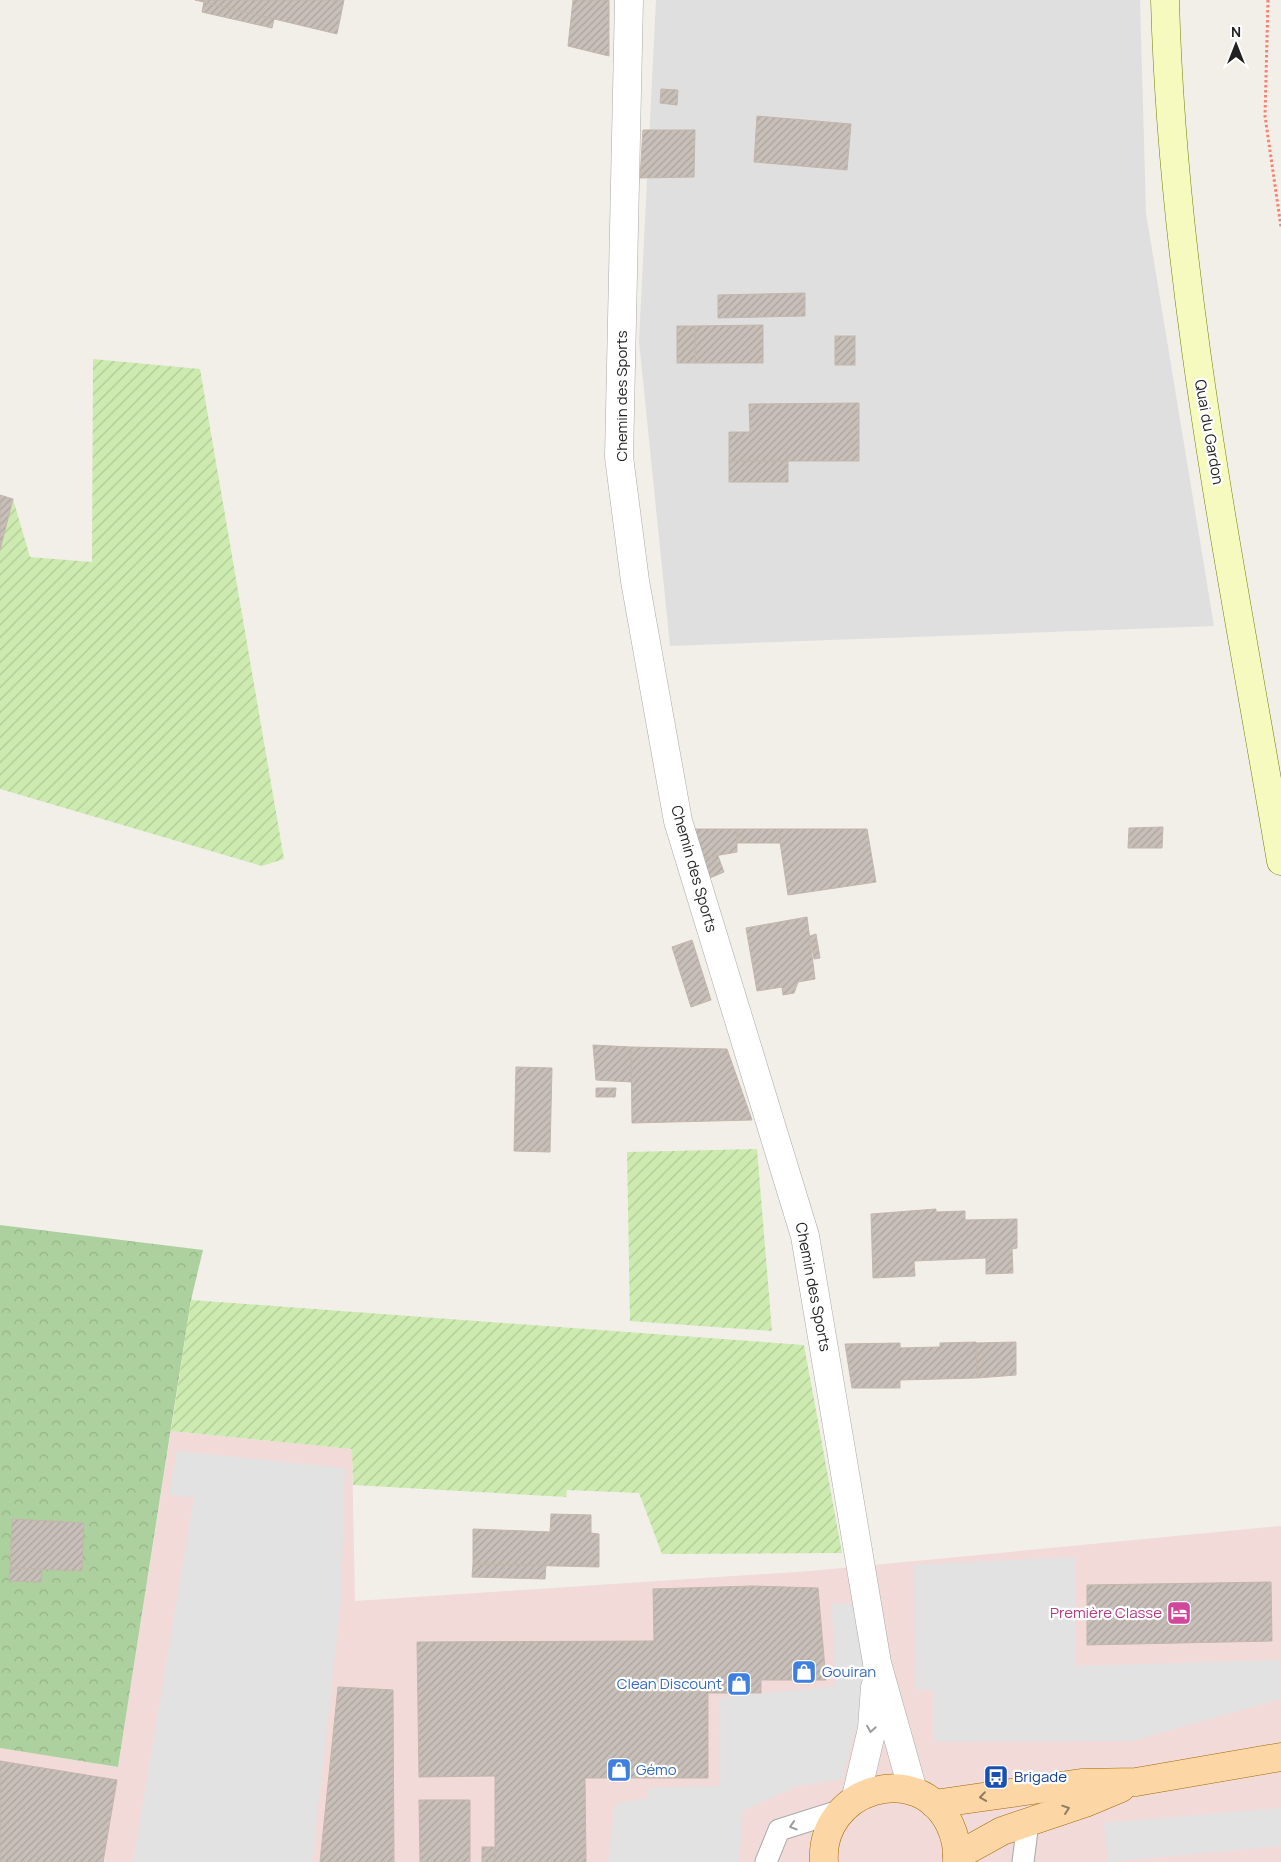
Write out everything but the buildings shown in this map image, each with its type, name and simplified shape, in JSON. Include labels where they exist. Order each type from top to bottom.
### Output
[{"type":"main road","name":"Quai du Gardon","points":[[1165,0],[1166,53],[1194,345],[1281,861]]},
{"type":"main road","points":[[923,1798],[1081,1783],[1136,1782],[1281,1758]]},
{"type":"main road","points":[[824,1862],[828,1829],[848,1804],[874,1790],[893,1788],[923,1798],[946,1818],[955,1836],[957,1859],[1002,1831],[1085,1803],[1136,1782]]},
{"type":"street","name":"Chemin des Sports","points":[[629,0],[620,457],[636,581],[678,821],[806,1236],[877,1663],[923,1798]]},
{"type":"street","name":"Chemin des Sports","points":[[848,1804],[872,1729],[877,1663]]},
{"type":"lane","points":[[766,1862],[780,1830],[848,1804]]},
{"type":"lane","points":[[1023,1862],[1028,1822]]},
{"type":"path","points":[[1268,0],[1265,116],[1281,227]]},
{"type":"shaded area","points":[[656,0],[1140,0],[1146,213],[1214,626],[670,646],[639,341]]},
{"type":"shaded area","points":[[171,1431],[352,1449],[355,1601],[810,1571],[1281,1526],[1281,1862],[0,1862],[0,1748],[118,1767]]},
{"type":"shaded area","points":[[177,1451],[345,1468],[341,1602],[312,1862],[133,1862],[194,1497],[169,1495]]},
{"type":"shaded area","points":[[1075,1557],[1076,1666],[1280,1660],[1281,1699],[1132,1741],[934,1742],[934,1690],[915,1690],[914,1565]]},
{"type":"shaded area","points":[[857,1603],[865,1671],[861,1710],[842,1779],[797,1786],[743,1811],[739,1862],[608,1862],[615,1804],[648,1798],[648,1788],[720,1786],[719,1698],[835,1686],[832,1604]]},
{"type":"shaded area","points":[[1281,1808],[1281,1846],[1108,1862],[1104,1823]]},
{"type":"green space","points":[[93,359],[200,369],[284,859],[262,866],[0,789],[0,550],[13,499],[30,557],[92,562]]},
{"type":"green space","points":[[757,1149],[772,1331],[630,1321],[627,1152]]},
{"type":"green space","points":[[0,1225],[203,1250],[191,1300],[118,1767],[0,1748]]},
{"type":"green space","points":[[191,1300],[804,1345],[842,1553],[662,1554],[639,1493],[567,1490],[566,1497],[353,1485],[352,1449],[171,1431]]},
{"type":"place","name":"Première Classe","points":[[1179,1613]]},
{"type":"place","name":"Gouiran","points":[[804,1672]]},
{"type":"place","name":"Clean Discount","points":[[739,1684]]},
{"type":"place","name":"Gémo","points":[[619,1770]]},
{"type":"place","name":"Brigade","points":[[996,1777]]}]
